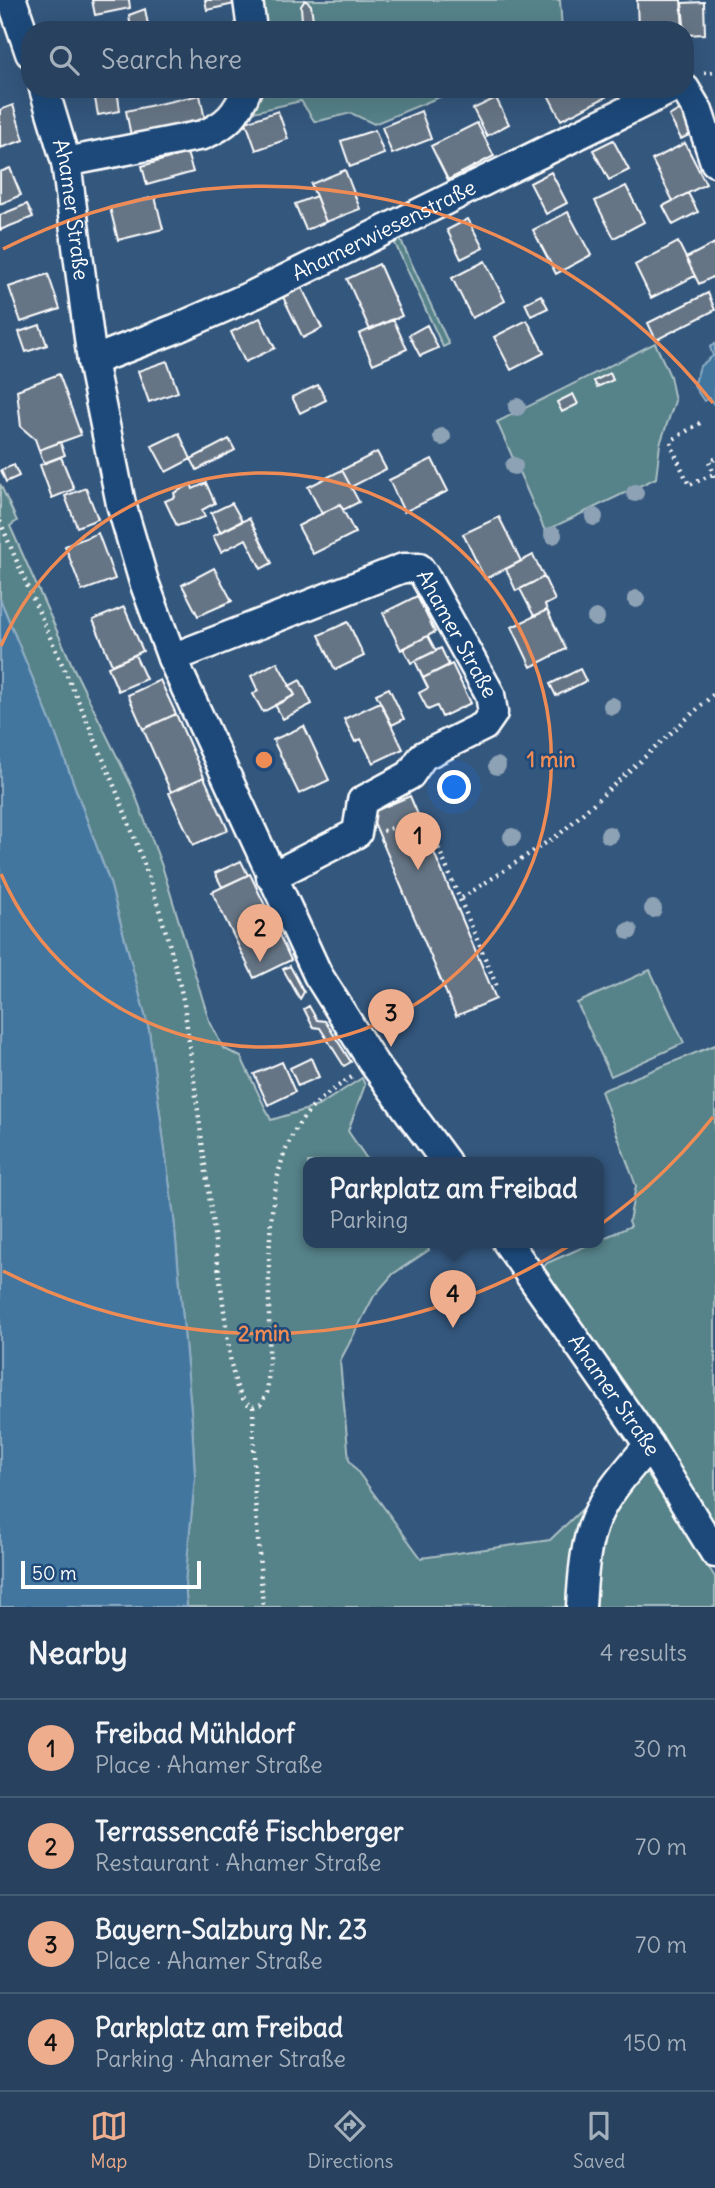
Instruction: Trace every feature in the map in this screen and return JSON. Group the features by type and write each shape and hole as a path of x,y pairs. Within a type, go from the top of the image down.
{"street":[{"path":"12,0 21,27"},
{"path":"248,0 251,21"},
{"path":"694,81 698,111 715,162"},
{"name":"Ahamer Straße","path":"47,98 66,162 92,361 127,530 172,658 318,975 374,1064 442,1157"},
{"path":"66,162 202,135 220,128 235,116 243,98"},
{"name":"Ahamerwiesenstraße","path":"92,361 176,329 255,294 653,98"},
{"name":"Ahamer Straße","path":"172,658 403,568 419,569 490,694 493,712 484,726 423,756 410,775 362,801 358,828"},
{"path":"271,877 350,838 358,828"},
{"name":"Ahamer Straße","path":"512,1248 649,1445 715,1553"},
{"path":"581,1607 587,1537 595,1516 608,1493 649,1445"}],"path":[{"path":"694,81 715,72"},
{"path":"700,423 672,440 671,445 689,485 715,475 709,461 715,459"},
{"path":"0,520 133,828 172,947 184,1003 231,1364 244,1403 253,1406 261,1404 267,1393 272,1228 276,1193 286,1150 297,1128 312,1108 374,1064"},
{"path":"462,898 561,833 715,693"},
{"path":"358,828 378,833 419,818 426,819 462,898 498,989"},
{"path":"253,1406 255,1500 263,1607"}],"green space":[{"path":"261,0 560,0 561,21 260,21"},
{"path":"250,98 437,98 374,124 351,113 315,122 301,101 245,114"},
{"path":"398,234 449,344 443,347 392,237"},
{"path":"655,343 670,376 675,401 660,444 656,478 545,531 497,422"},
{"path":"0,484 17,521 10,526 73,667 133,789 163,869 209,1020 223,1048 241,1057 271,1120 318,1106 362,1078 365,1085 348,1131 366,1157 303,1157 303,1248 429,1250 393,1274 374,1296 340,1361 349,1460 421,1558 550,1540 596,1496 633,1452 715,1577 715,1607 187,1607 185,1583 195,1477 192,1422 174,1218 149,1030 110,883 54,730 0,599"},
{"path":"650,970 684,1043 611,1076 577,1003"},
{"path":"715,1045 715,1537 544,1275 543,1268 547,1263 581,1248 604,1248 604,1238 631,1226 629,1221 636,1186 601,1091"}],"water":[{"path":"715,344 715,406 709,398 704,401 694,386 700,366 713,356 710,347"},
{"path":"0,599 54,730 110,883 149,1030 174,1218 192,1422 195,1477 185,1583 187,1607 0,1607"}],"building":[{"path":"92,0 129,0 130,8 95,15"},
{"path":"205,0 238,0 239,3 207,10"},
{"path":"305,0 311,5 313,20 302,21 301,6"},
{"path":"637,0 681,0 682,21 638,21"},
{"path":"704,2 705,34 694,35 694,21 684,21 682,3"},
{"path":"145,9 147,21 130,21 129,15"},
{"path":"95,98 118,98 120,111 98,115"},
{"path":"186,98 201,98 206,125 132,141 126,111"},
{"path":"496,98 509,124 487,136 473,109"},
{"path":"550,98 604,98 561,120"},
{"path":"13,105 24,140 0,148 0,110"},
{"path":"681,109 693,133 681,139 669,116"},
{"path":"278,111 288,139 256,150 246,122"},
{"path":"421,111 431,139 392,154 382,127"},
{"path":"477,123 494,156 448,180 431,146"},
{"path":"375,130 384,154 350,167 341,141"},
{"path":"613,140 629,170 609,180 593,150"},
{"path":"685,143 706,184 673,201 652,160"},
{"path":"187,153 193,172 147,185 142,166"},
{"path":"10,168 21,195 0,204 0,172"},
{"path":"345,170 360,209 326,222 311,184"},
{"path":"551,172 567,203 546,214 530,183"},
{"path":"626,186 644,222 614,238 595,201"},
{"path":"688,193 698,212 673,225 663,206"},
{"path":"316,196 326,222 306,230 295,204"},
{"path":"155,197 163,229 118,240 110,208"},
{"path":"27,204 33,217 0,230 0,215"},
{"path":"568,212 591,255 556,274 533,230"},
{"path":"468,219 483,248 461,259 447,230"},
{"path":"678,242 695,276 651,298 635,265"},
{"path":"715,243 715,276 699,284 686,258"},
{"path":"485,261 505,301 472,318 452,278"},
{"path":"379,264 402,316 370,330 347,279"},
{"path":"48,274 60,309 21,322 9,287"},
{"path":"301,286 322,328 303,338 282,295"},
{"path":"708,293 715,310 656,340 648,323"},
{"path":"541,295 548,308 531,316 525,303"},
{"path":"260,318 275,348 245,362 231,332"},
{"path":"393,319 407,349 373,364 359,334"},
{"path":"527,320 544,353 511,370 494,337"},
{"path":"40,325 47,345 26,352 19,332"},
{"path":"427,325 438,348 420,356 409,335"},
{"path":"167,361 178,392 149,402 138,371"},
{"path":"610,373 613,380 597,387 594,381"},
{"path":"59,374 81,435 39,450 35,439 21,427 17,390"},
{"path":"318,385 326,400 300,413 292,397"},
{"path":"573,394 578,404 562,412 557,402"},
{"path":"179,433 191,459 166,472 152,446"},
{"path":"229,439 235,450 197,470 191,459"},
{"path":"60,442 65,455 44,463 39,450"},
{"path":"377,452 386,469 351,487 342,470"},
{"path":"61,457 74,489 52,498 40,465"},
{"path":"432,459 448,491 404,512 389,480"},
{"path":"14,465 19,476 6,482 1,470"},
{"path":"342,470 359,502 343,510 340,504 322,514 308,487"},
{"path":"206,483 215,503 202,510 205,517 177,526 165,501 175,497 174,493 191,484 193,489"},
{"path":"86,488 98,519 77,527 65,496"},
{"path":"232,503 242,521 220,532 211,513"},
{"path":"340,504 355,533 313,554 298,526"},
{"path":"499,517 521,561 485,579 463,534"},
{"path":"249,518 272,563 261,569 246,539 221,552 213,536"},
{"path":"98,533 115,579 82,591 65,546"},
{"path":"533,555 544,577 516,591 506,569"},
{"path":"214,568 232,601 198,616 182,585"},
{"path":"544,577 555,600 545,605 547,610 534,616 520,589"},
{"path":"417,596 435,632 401,650 383,613"},
{"path":"124,607 143,651 112,665 93,620"},
{"path":"547,610 566,649 531,667 512,627"},
{"path":"348,622 364,656 335,670 319,635"},
{"path":"428,636 436,651 411,663 403,648"},
{"path":"441,648 449,665 423,678 415,661"},
{"path":"135,655 146,679 118,691 108,667"},
{"path":"277,662 295,695 263,712 253,694 258,691 251,676"},
{"path":"452,664 471,703 442,717 437,706 428,710 419,693 428,688 423,678"},
{"path":"580,669 586,681 556,696 550,684"},
{"path":"160,680 176,714 143,729 128,695"},
{"path":"300,680 312,704 283,719 275,705 295,695 289,686"},
{"path":"389,688 404,719 392,725 376,694"},
{"path":"380,702 403,749 373,763 361,739 355,742 344,719"},
{"path":"176,714 204,777 171,792 143,729"},
{"path":"304,726 329,780 299,794 273,740"},
{"path":"204,777 228,830 193,845 169,793"},
{"path":"410,796 496,999 456,1016 370,813"},
{"path":"241,861 248,875 222,887 215,873"},
{"path":"250,874 291,960 254,978 212,892"},
{"path":"290,966 304,992 300,999 283,969"},
{"path":"309,1006 317,1020 325,1021 351,1062 344,1066 320,1028 313,1027 304,1009"},
{"path":"311,1058 319,1077 298,1086 290,1068"},
{"path":"282,1062 295,1092 268,1105 254,1074"}],"place":[{"name":"Freibad Mühldorf","path":"418,870"},
{"name":"Terrassencafé Fischberger","path":"260,962"},
{"name":"Bayern-Salzburg Nr. 23","path":"391,1047"},
{"name":"Parkplatz am Freibad","path":"453,1328"}]}
